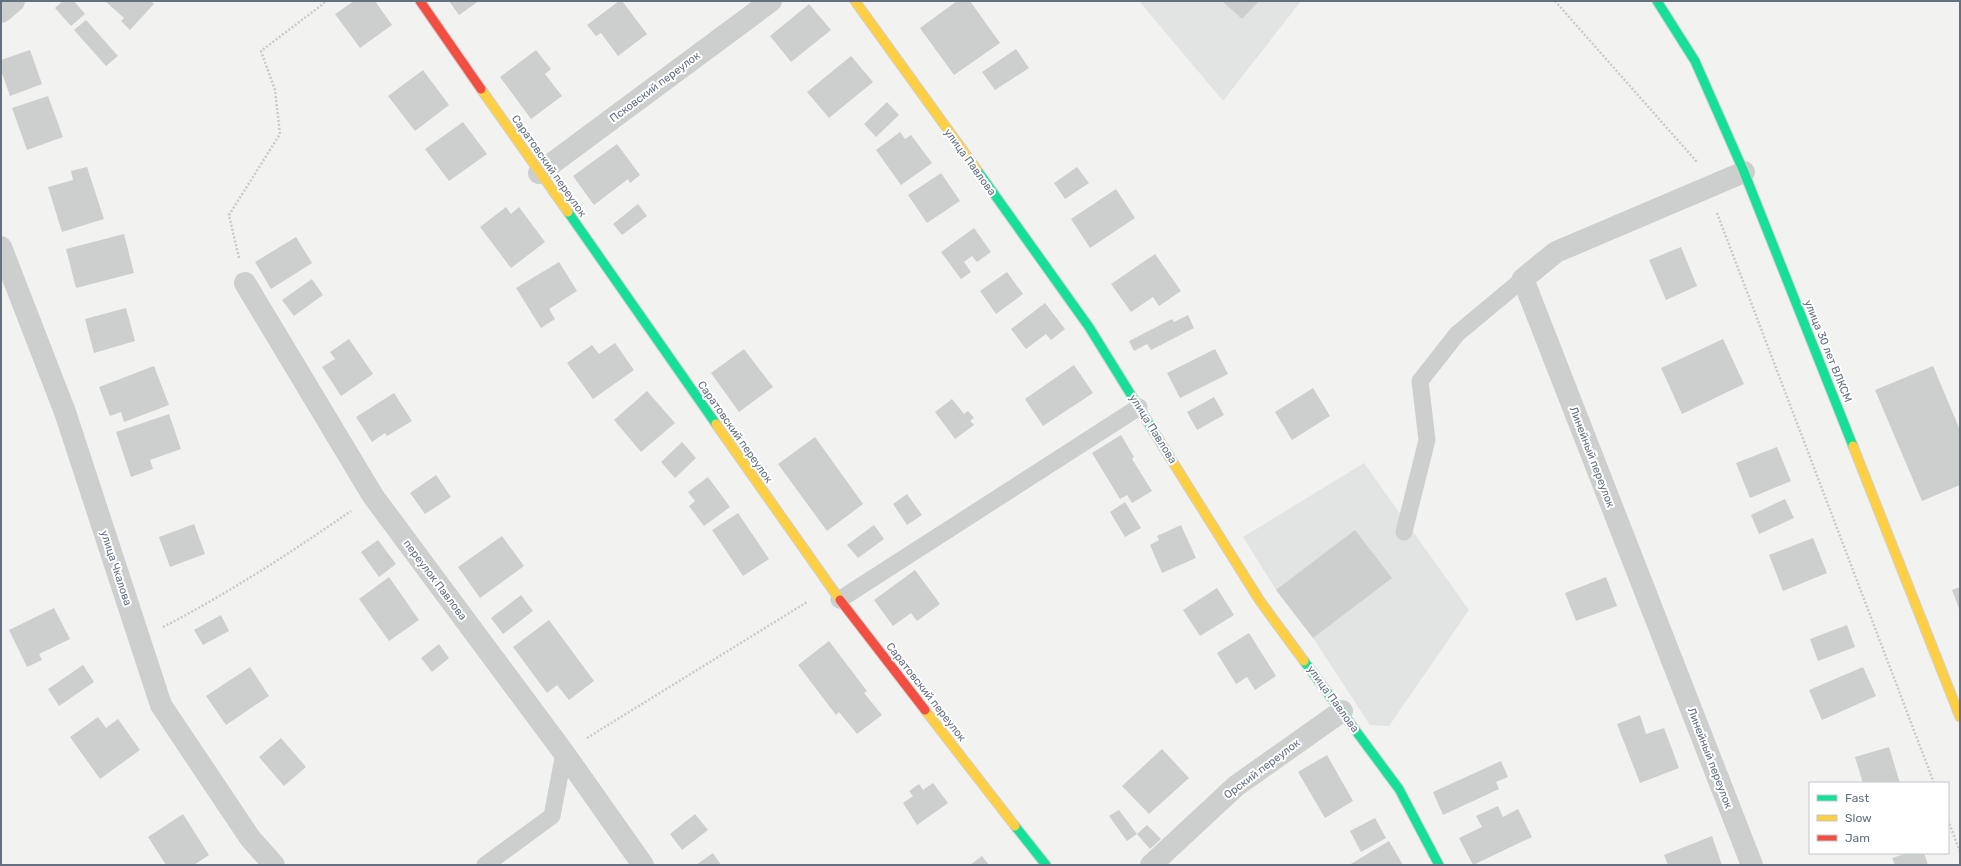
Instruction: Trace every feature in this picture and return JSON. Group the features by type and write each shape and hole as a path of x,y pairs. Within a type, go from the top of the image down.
{"street":[{"path":"1,12 14,1"},
{"name":"Саратовский переулок","path":"420,1 834,594 1046,865"},
{"name":"Псковский переулок","path":"539,173 771,1"},
{"name":"улица Павлова","path":"855,1 1089,327 1260,601 1399,789 1439,865"},
{"name":"улица 30 лет ВЛКСМ","path":"1657,1 1695,61 1744,172 1960,717"},
{"path":"1523,279 1556,252 1744,172"},
{"name":"улица Чкалова","path":"1,247 65,412 161,705 250,838 274,865"},
{"name":"Линейный переулок","path":"1523,279 1752,865"},
{"name":"переулок Павлова","path":"245,283 372,496 564,753 643,865"},
{"name":"Орский переулок","path":"1151,865 1236,786 1342,711"}],"lane":[{"path":"1404,532 1426,440 1420,381 1457,334 1523,279"},
{"path":"834,594 1139,407"},
{"path":"485,865 552,816 564,753"}],"path":[{"path":"245,283 230,215 280,134 275,90 261,51 325,1"},
{"path":"1554,1 1699,165 1934,782"},
{"path":"140,639 207,605 286,556 372,496"},
{"path":"564,753 834,594"},
{"path":"1949,823 1960,852"}],"shaded area":[{"path":"1139,1 1301,1 1223,101"},
{"path":"1364,463 1469,610 1389,726 1370,725 1313,638 1276,590 1243,537"}],"building":[{"path":"63,1 74,1 85,14 71,26 55,8"},
{"path":"105,1 151,1 154,4 130,30 121,21 124,18"},
{"path":"354,1 375,1 392,25 360,48 335,14"},
{"path":"449,1 479,1 459,15"},
{"path":"619,1 622,1 647,34 618,56 601,33 596,36 587,25"},
{"path":"957,1 970,1 1000,43 954,75 920,28"},
{"path":"1222,1 1259,1 1242,19"},
{"path":"809,4 831,30 791,62 770,36"},
{"path":"86,20 118,56 106,66 74,30"},
{"path":"1016,49 1029,68 995,90 982,72"},
{"path":"30,50 42,84 10,96 1,70 1,60"},
{"path":"536,50 551,69 545,74 562,96 531,119 500,77"},
{"path":"851,56 873,82 829,118 807,92"},
{"path":"423,70 449,105 415,131 388,96"},
{"path":"48,96 63,137 27,150 12,108"},
{"path":"887,102 899,115 876,137 864,124"},
{"path":"463,122 487,154 449,181 425,149"},
{"path":"900,132 905,139 911,135 932,163 901,185 876,150"},
{"path":"617,144 640,175 630,183 628,179 594,205 573,176"},
{"path":"87,167 104,219 62,232 48,187 73,180 71,171"},
{"path":"1077,167 1089,183 1065,199 1054,183"},
{"path":"941,173 960,201 927,223 908,195"},
{"path":"1116,189 1135,218 1090,248 1071,219"},
{"path":"638,204 647,216 622,235 613,224"},
{"path":"506,207 511,214 519,207 545,242 511,268 480,227"},
{"path":"974,228 991,252 977,262 972,256 964,262 971,272 961,279 941,252"},
{"path":"124,234 134,273 76,288 66,249"},
{"path":"296,237 312,263 271,289 255,262"},
{"path":"1681,247 1697,286 1666,300 1649,260"},
{"path":"1155,254 1181,291 1159,306 1153,297 1131,312 1111,284"},
{"path":"559,262 577,291 549,309 555,319 541,328 516,288"},
{"path":"1007,272 1023,294 996,314 980,291"},
{"path":"312,279 323,295 294,316 282,300"},
{"path":"1045,303 1065,329 1051,340 1046,334 1026,349 1011,329"},
{"path":"126,308 135,341 94,353 85,319"},
{"path":"1188,315 1194,328 1151,350 1147,344 1134,351 1129,341 1172,319 1174,322"},
{"path":"349,339 373,374 341,396 322,367 335,359 330,352"},
{"path":"1723,339 1744,384 1682,414 1661,368"},
{"path":"615,343 634,370 593,399 567,363 592,345 599,354"},
{"path":"744,349 773,387 739,412 711,373"},
{"path":"1215,349 1228,374 1180,398 1167,373"},
{"path":"1074,365 1093,393 1043,426 1025,399"},
{"path":"154,366 169,405 124,422 121,412 110,416 99,387"},
{"path":"1933,366 1960,430 1960,485 1922,501 1875,390"},
{"path":"1313,388 1330,416 1292,440 1275,412"},
{"path":"647,391 675,423 641,452 614,420"},
{"path":"394,393 412,421 387,436 385,433 372,442 356,417"},
{"path":"1214,397 1224,415 1197,430 1187,412"},
{"path":"952,399 964,414 968,411 974,418 970,421 974,425 955,439 935,412"},
{"path":"169,414 181,449 150,460 153,469 131,477 116,432"},
{"path":"1121,435 1134,457 1132,459 1152,491 1132,503 1127,495 1120,499 1092,453"},
{"path":"815,437 863,504 827,531 778,464"},
{"path":"682,442 696,458 675,478 661,462"},
{"path":"1777,447 1791,481 1750,498 1736,463"},
{"path":"436,475 451,497 425,514 410,493"},
{"path":"708,477 730,507 704,526 689,506 695,501 688,492"},
{"path":"907,494 922,515 907,525 893,504"},
{"path":"1785,499 1794,518 1759,534 1751,515"},
{"path":"1125,502 1141,528 1125,537 1110,512"},
{"path":"738,513 769,559 743,576 712,530"},
{"path":"194,524 205,554 170,567 159,537"},
{"path":"874,525 884,539 858,558 847,545"},
{"path":"1181,525 1196,558 1162,573 1150,545 1159,540 1157,536"},
{"path":"1355,530 1392,578 1313,638 1276,590"},
{"path":"502,536 524,566 480,598 458,567"},
{"path":"1813,538 1827,573 1783,591 1769,555"},
{"path":"378,540 396,564 379,577 361,552"},
{"path":"915,570 940,604 917,621 911,613 893,626 874,600"},
{"path":"389,577 419,620 389,641 359,599"},
{"path":"1606,577 1617,606 1576,621 1565,593"},
{"path":"1960,587 1960,611 1952,590"},
{"path":"1217,588 1234,615 1200,636 1183,610"},
{"path":"521,595 533,611 503,634 491,618"},
{"path":"54,608 70,639 39,654 42,660 27,667 9,630"},
{"path":"221,615 229,631 203,645 194,630"},
{"path":"549,620 594,681 569,700 557,685 547,693 513,647"},
{"path":"1847,625 1855,647 1818,661 1810,639"},
{"path":"1249,633 1276,676 1255,690 1247,677 1236,684 1217,653"},
{"path":"829,641 867,691 864,693 882,715 857,734 839,712 836,715 798,665"},
{"path":"439,644 449,658 432,672 421,658"},
{"path":"83,665 94,682 59,706 48,689"},
{"path":"250,667 269,696 226,725 206,696"},
{"path":"1863,667 1876,696 1822,720 1809,690"},
{"path":"1640,715 1646,734 1664,728 1679,768 1640,783 1617,724"},
{"path":"98,717 106,728 118,719 140,750 100,779 70,737"},
{"path":"281,738 306,767 284,786 259,757"},
{"path":"1889,747 1900,782 1863,782 1855,757"},
{"path":"1162,749 1189,778 1149,814 1122,786"},
{"path":"1327,755 1353,801 1325,818 1298,772"},
{"path":"1501,761 1508,777 1496,782 1499,789 1443,815 1433,792"},
{"path":"933,783 948,803 917,825 903,803 913,796 909,791 919,784 923,790"},
{"path":"1498,806 1503,817 1518,809 1532,837 1473,865 1459,838 1482,827 1476,816"},
{"path":"1119,810 1137,834 1127,841 1109,816"},
{"path":"183,814 209,855 194,865 166,865 148,837"},
{"path":"695,814 708,830 682,850 670,834"},
{"path":"1375,818 1386,838 1361,852 1350,831"},
{"path":"1147,825 1161,839 1150,849 1137,834"},
{"path":"1712,836 1722,865 1668,865 1664,855"},
{"path":"1389,841 1403,865 1349,865"},
{"path":"713,853 721,865 696,865"},
{"path":"1904,854 1924,854 1928,865 1895,865 1892,858"},
{"path":"982,856 989,865 970,865"}],"traffic: fast":[{"path":"1657,1 1695,61 1744,172 1853,446"},
{"path":"977,170 1089,327 1169,456"},
{"path":"568,212 716,424"},
{"path":"1304,661 1399,789 1439,865"},
{"path":"1015,826 1046,865"}],"traffic: slow":[{"path":"855,1 977,170"},
{"path":"481,89 568,212"},
{"path":"716,424 840,600"},
{"path":"1853,446 1960,717"},
{"path":"1169,456 1260,601 1304,661"},
{"path":"925,710 1015,826"}],"traffic: jam":[{"path":"420,1 481,89"},
{"path":"840,600 925,710"}]}
